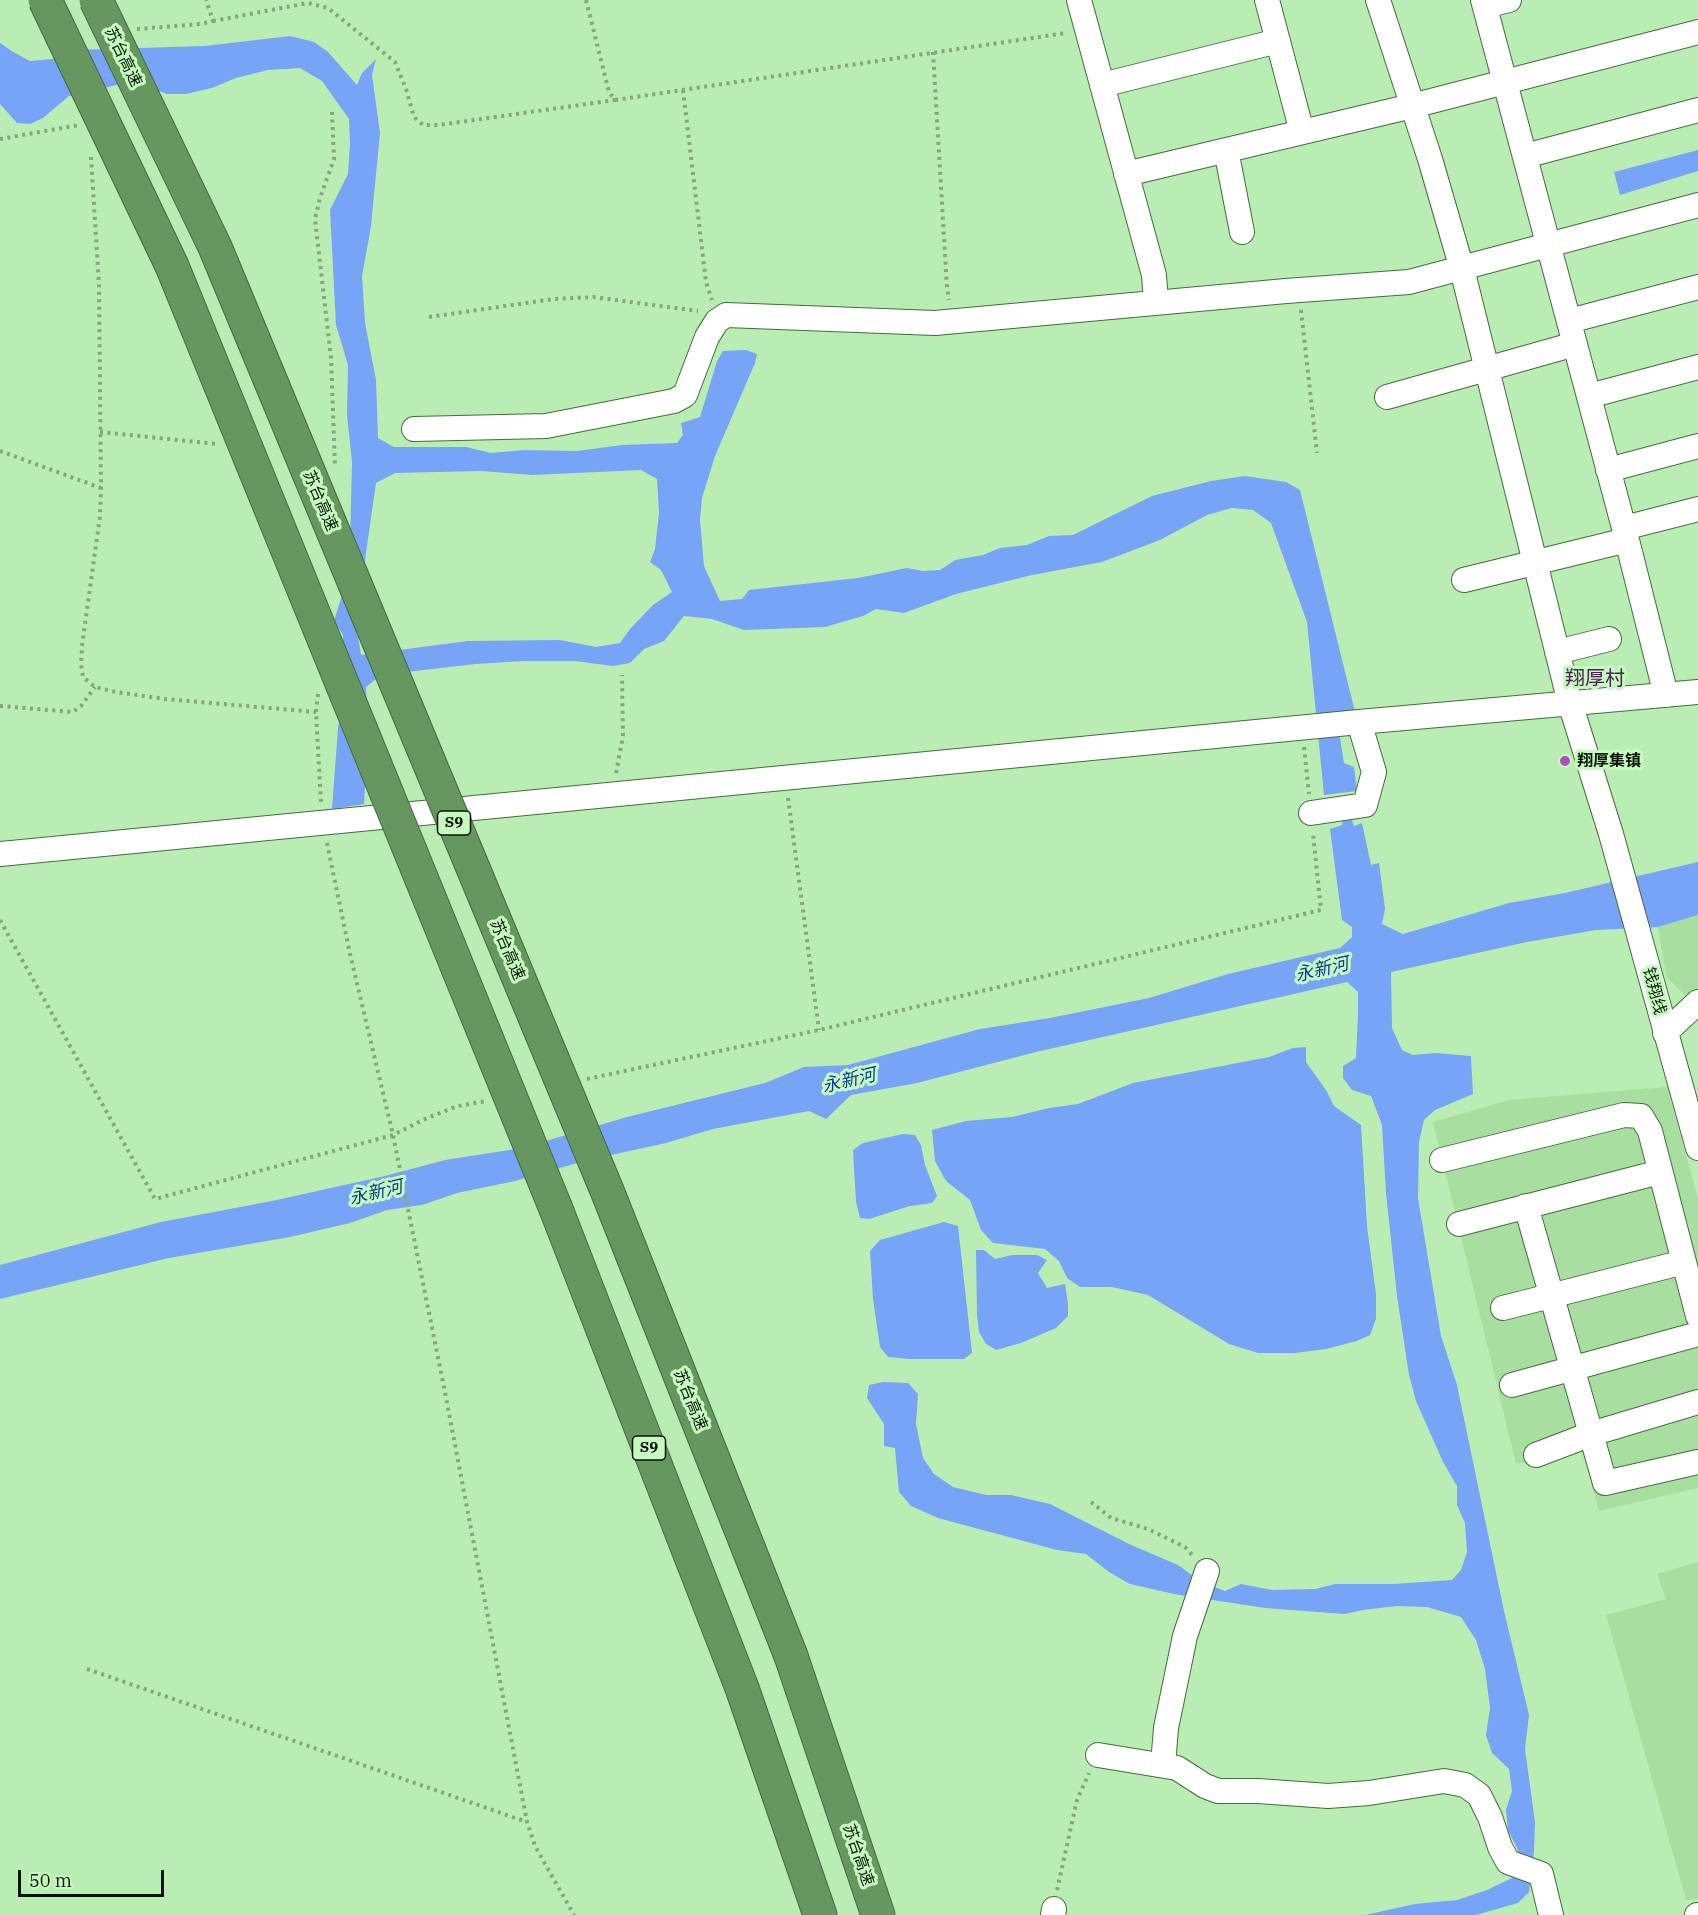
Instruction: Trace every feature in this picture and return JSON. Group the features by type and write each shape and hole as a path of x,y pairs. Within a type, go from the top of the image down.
{"highway":[{"name":"S9","path":"45,0 177,277 556,1209 742,1688 820,1915"},
{"name":"苏台高速","path":"96,0 219,258 608,1192 791,1656 878,1915"}],"street":[{"path":"1079,0 1154,275 1156,303"},
{"path":"1268,0 1302,132"},
{"name":"钱翔线","path":"1378,0 1462,269 1570,703 1611,834 1665,1033 1690,1087 1698,1148"},
{"path":"1509,0 1484,3 1626,534 1666,694"},
{"path":"1126,174 1412,106 1698,32"},
{"path":"1102,84 1278,41"},
{"path":"1525,156 1698,110"},
{"path":"1226,150 1242,232"},
{"path":"414,429 546,426 674,401 685,394 707,337 717,321 726,315 935,323 1409,282 1698,205"},
{"path":"1387,398 1487,369 1572,332 1698,287"},
{"path":"1589,396 1698,367"},
{"path":"1608,470 1698,446"},
{"path":"1464,580 1535,562 1626,534 1698,508"},
{"path":"1557,652 1609,639"},
{"path":"0,854 616,796 1359,722 1698,692"},
{"path":"1319,812 1365,805 1374,772 1359,722"},
{"path":"1665,1033 1698,1002"},
{"path":"1442,1160 1624,1115 1641,1116 1650,1131 1698,1316"},
{"path":"1459,1224 1660,1172"},
{"path":"1526,1206 1605,1484 1698,1462"},
{"path":"1503,1308 1684,1262"},
{"path":"1512,1385 1698,1334"},
{"path":"1536,1455 1591,1434 1698,1402"},
{"path":"1163,1765 1166,1728 1185,1636 1207,1571"},
{"path":"1098,1755 1178,1768 1205,1786 1218,1791 1258,1791 1328,1796 1369,1793 1444,1781 1465,1785 1479,1794 1508,1862 1541,1874 1551,1915"}],"path":[{"path":"206,0 213,21"},
{"path":"586,0 609,92 615,100"},
{"path":"128,30 201,24 308,3 328,8 395,62 414,117 423,125 439,125 1087,29"},
{"path":"933,52 947,288 954,322"},
{"path":"682,90 706,282 712,301 726,315"},
{"path":"0,139 89,123"},
{"path":"90,147 99,285 100,516 90,598 81,646 83,677 95,687 165,699 316,712"},
{"path":"1298,290 1317,453"},
{"path":"429,317 554,299 593,297 726,315"},
{"path":"0,451 100,488"},
{"path":"616,796 616,768 623,736 622,675"},
{"path":"0,706 73,712 81,706 95,687"},
{"path":"586,1079 819,1030 1321,910 1319,812 1307,728"},
{"path":"786,779 819,1030"},
{"path":"323,823 350,954 393,1135 527,1822 535,1846 573,1915"},
{"path":"0,920 155,1199 393,1135 458,1106 493,1099"},
{"path":"1091,1502 1111,1518 1148,1529 1185,1547 1207,1571"},
{"path":"87,1669 527,1822"},
{"path":"1053,1912 1077,1800 1098,1755"}],"shaded area":[{"path":"1698,915 1698,1009 1666,976 1658,927"},
{"path":"1667,1087 1698,1198 1698,1488 1599,1511 1582,1451 1516,1464 1433,1122 1509,1100"},
{"path":"1698,1562 1698,1899 1686,1900 1606,1615 1666,1599 1657,1574"}],"water":[{"path":"290,36 314,42 328,52 357,85 362,73 376,59 372,75 380,133 371,226 362,276 365,323 376,380 378,438 394,447 466,447 491,453 524,450 577,451 622,445 677,443 683,435 681,423 700,417 717,361 723,351 746,350 757,354 715,456 702,498 700,520 704,566 720,601 742,599 749,590 858,578 907,568 923,571 940,570 955,560 983,555 1000,548 1027,545 1049,536 1073,535 1152,496 1211,481 1245,476 1286,482 1300,490 1355,712 1341,713 1340,738 1344,763 1354,767 1357,791 1324,795 1307,622 1271,523 1253,510 1232,508 1207,515 1160,540 1102,562 1032,575 956,594 904,613 876,609 863,616 825,627 744,630 712,619 684,616 664,641 644,649 630,663 613,666 575,661 525,661 475,664 381,675 366,687 368,731 364,804 332,809 338,728 345,690 343,635 334,621 346,582 350,545 352,462 347,415 348,365 336,325 330,210 348,174 349,119 322,81 300,68 268,70 186,94 167,94 144,85 121,84 69,96 43,118 30,124 17,123 0,104 0,43 30,61 52,59 73,50 205,46","holes":["641,470 657,479 659,513 655,549 650,562 661,570 672,592 653,605 620,643 596,647 560,640 468,641 361,655 355,595 365,560 376,483 395,473 481,471 532,475"]},
{"path":"1698,150 1698,171 1620,195 1614,172"},
{"name":"永新河","path":"1343,817 1351,817 1354,826 1362,823 1371,865 1379,863 1385,909 1382,924 1403,934 1509,903 1565,893 1698,862 1698,915 1658,927 1596,930 1527,942 1391,972 1392,1028 1402,1050 1413,1055 1435,1053 1471,1056 1473,1094 1435,1110 1424,1120 1419,1142 1418,1198 1441,1336 1457,1385 1504,1611 1529,1715 1525,1749 1535,1822 1534,1852 1529,1892 1518,1903 1476,1915 1365,1915 1415,1904 1457,1900 1487,1890 1516,1876 1518,1850 1508,1830 1506,1810 1512,1791 1509,1769 1492,1753 1486,1735 1490,1708 1485,1669 1476,1640 1461,1617 1427,1607 1397,1606 1345,1614 1265,1608 1174,1594 1130,1584 1109,1572 1086,1554 1057,1550 938,1518 911,1506 899,1492 895,1448 884,1446 884,1424 867,1398 869,1385 883,1382 908,1383 918,1394 916,1424 923,1458 934,1474 953,1487 986,1495 1011,1495 1050,1504 1129,1544 1178,1565 1201,1582 1225,1591 1241,1584 1272,1590 1315,1589 1335,1584 1393,1584 1452,1580 1461,1570 1467,1552 1465,1523 1457,1505 1457,1486 1443,1462 1416,1401 1409,1375 1397,1296 1386,1193 1382,1125 1371,1096 1352,1090 1343,1078 1343,1066 1356,1058 1358,1014 1358,992 1347,982 1036,1052 917,1083 851,1095 826,1119 809,1111 713,1129 666,1143 584,1161 515,1181 457,1193 422,1205 387,1210 350,1223 290,1237 169,1258 0,1299 0,1265 161,1222 272,1201 445,1160 522,1148 627,1117 765,1083 804,1067 848,1065 980,1029 1050,1018 1149,998 1228,974 1340,948 1352,937 1352,927 1342,920 1330,829 1342,825"},
{"path":"1306,1047 1306,1062 1326,1090 1334,1106 1361,1125 1367,1226 1376,1294 1376,1319 1370,1335 1357,1341 1326,1349 1295,1353 1258,1353 1229,1344 1148,1295 1112,1287 1080,1287 1067,1278 1059,1261 1045,1249 993,1243 981,1230 970,1200 946,1181 935,1161 932,1130 966,1121 1012,1117 1078,1104 1133,1083 1269,1057 1293,1048"},
{"path":"903,1134 915,1135 921,1145 925,1165 937,1196 932,1203 910,1206 869,1219 860,1218 856,1202 853,1150 863,1143"},
{"path":"944,1222 958,1226 972,1353 964,1359 888,1357 880,1347 873,1299 870,1251 880,1240"},
{"path":"976,1250 984,1250 995,1259 1012,1255 1037,1255 1047,1260 1038,1273 1047,1288 1065,1284 1068,1316 1056,1328 1021,1343 996,1350 986,1344 979,1332 977,1315"}],"place":[{"name":"翔厚集镇","path":"1565,761"}],"district":[{"name":"翔厚村","path":"1595,679"}]}
